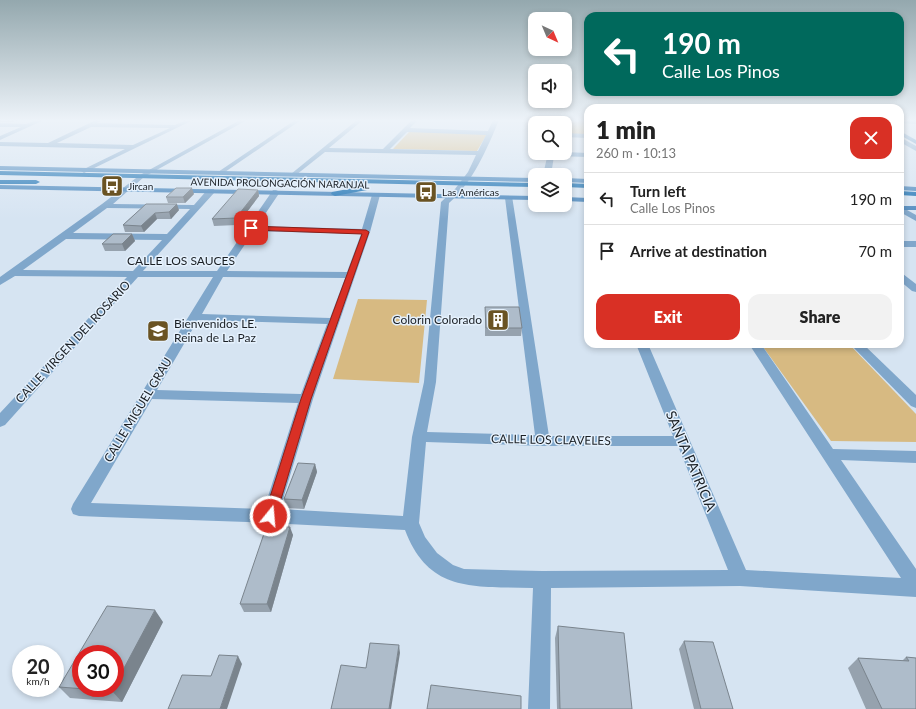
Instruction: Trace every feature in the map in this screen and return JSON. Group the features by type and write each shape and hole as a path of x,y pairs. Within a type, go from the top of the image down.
{"main road":[{"path":"17,173 43,169"},
{"name":"AVENIDA PROLONGACIÓN NARANJAL","path":"0,173 338,180 465,180 528,184"},
{"path":"328,175 338,180"},
{"name":"AVENIDA PROLONGACIÓN NARANJAL","path":"0,182 134,183 528,192"},
{"path":"572,185 584,186"},
{"path":"335,194 364,188"},
{"path":"572,193 584,193"},
{"path":"904,194 916,194"},
{"path":"904,202 916,202"}],"street":[{"path":"84,171 121,153"},
{"path":"0,282 106,206 142,176 183,153"},
{"path":"220,173 249,153"},
{"path":"294,174 320,153"},
{"path":"480,153 458,191 445,202 432,339 430,382 419,437 410,523 418,541 431,559 447,571 464,577 542,580 740,578 916,587"},
{"path":"572,155 584,155"},
{"name":"AVENIDA PROLONGACIÓN NARANJAL","path":"0,168 84,171 294,174 465,180 528,180"},
{"path":"572,180 584,181"},
{"name":"AVENIDA PROLONGACIÓN NARANJAL","path":"0,187 528,198"},
{"name":"CALLE VIRGEN DEL ROSARIO","path":"0,422 211,191"},
{"name":"CALLE MIGUEL GRAU","path":"270,516 145,513 79,509 220,274 276,192"},
{"path":"376,195 366,232 306,399 270,516 410,523"},
{"path":"509,198 543,441"},
{"path":"572,199 584,200"},
{"path":"106,206 197,207"},
{"path":"904,208 916,208"},
{"path":"904,211 916,219"},
{"path":"251,228 366,232"},
{"path":"64,236 169,237"},
{"path":"904,244 916,244"},
{"name":"CALLE LOS SAUCES","path":"13,273 350,275"},
{"path":"904,279 916,289"},
{"path":"194,317 333,321"},
{"name":"SANTA PATRICIA","path":"644,348 740,578"},
{"path":"758,348 916,587"},
{"path":"860,348 916,403"},
{"path":"147,394 306,399"},
{"path":"0,405 15,405"},
{"name":"CALLE LOS CLAVELES","path":"419,437 543,441 682,441"},
{"path":"829,454 916,457"},
{"path":"539,709 542,580"}],"shaded area":[{"path":"358,299 427,300 419,383 333,379"},
{"path":"764,348 853,348 916,414 916,442 831,441"}],"building":[{"path":"176,188 192,188 183,197 166,197"},
{"path":"238,189 258,190 236,218 212,219"},
{"path":"146,204 177,204 169,212 155,213 141,226 123,225"},
{"path":"113,234 132,234 122,244 102,244"},
{"path":"485,307 519,307 522,328 486,328"},
{"path":"298,463 315,464 302,500 284,499"},
{"path":"270,516 284,517 281,527 290,527 267,604 240,604"},
{"path":"107,606 155,610 124,668 124,645 84,645"},
{"path":"558,626 624,633 632,709 560,709"},
{"path":"684,641 713,642 733,709 701,709"},
{"path":"370,643 399,645 389,709 331,709 341,665 366,668"},
{"path":"219,655 238,656 220,709 168,709 182,675 211,676"},
{"path":"906,657 916,658 916,709 882,709 858,658 909,661"},
{"path":"72,665 72,688 64,687 64,679"},
{"path":"431,685 521,696 521,709 427,709"}],"place":[{"name":"Jircan","path":"112,186"},
{"name":"Las Américas","path":"426,192"},
{"name":"Colorin Colorado","path":"498,320"},
{"name":"Bienvenidos LE. Reina de La Paz","path":"158,331"}],"route":[{"path":"251,228 366,232 306,399 270,516"}]}
